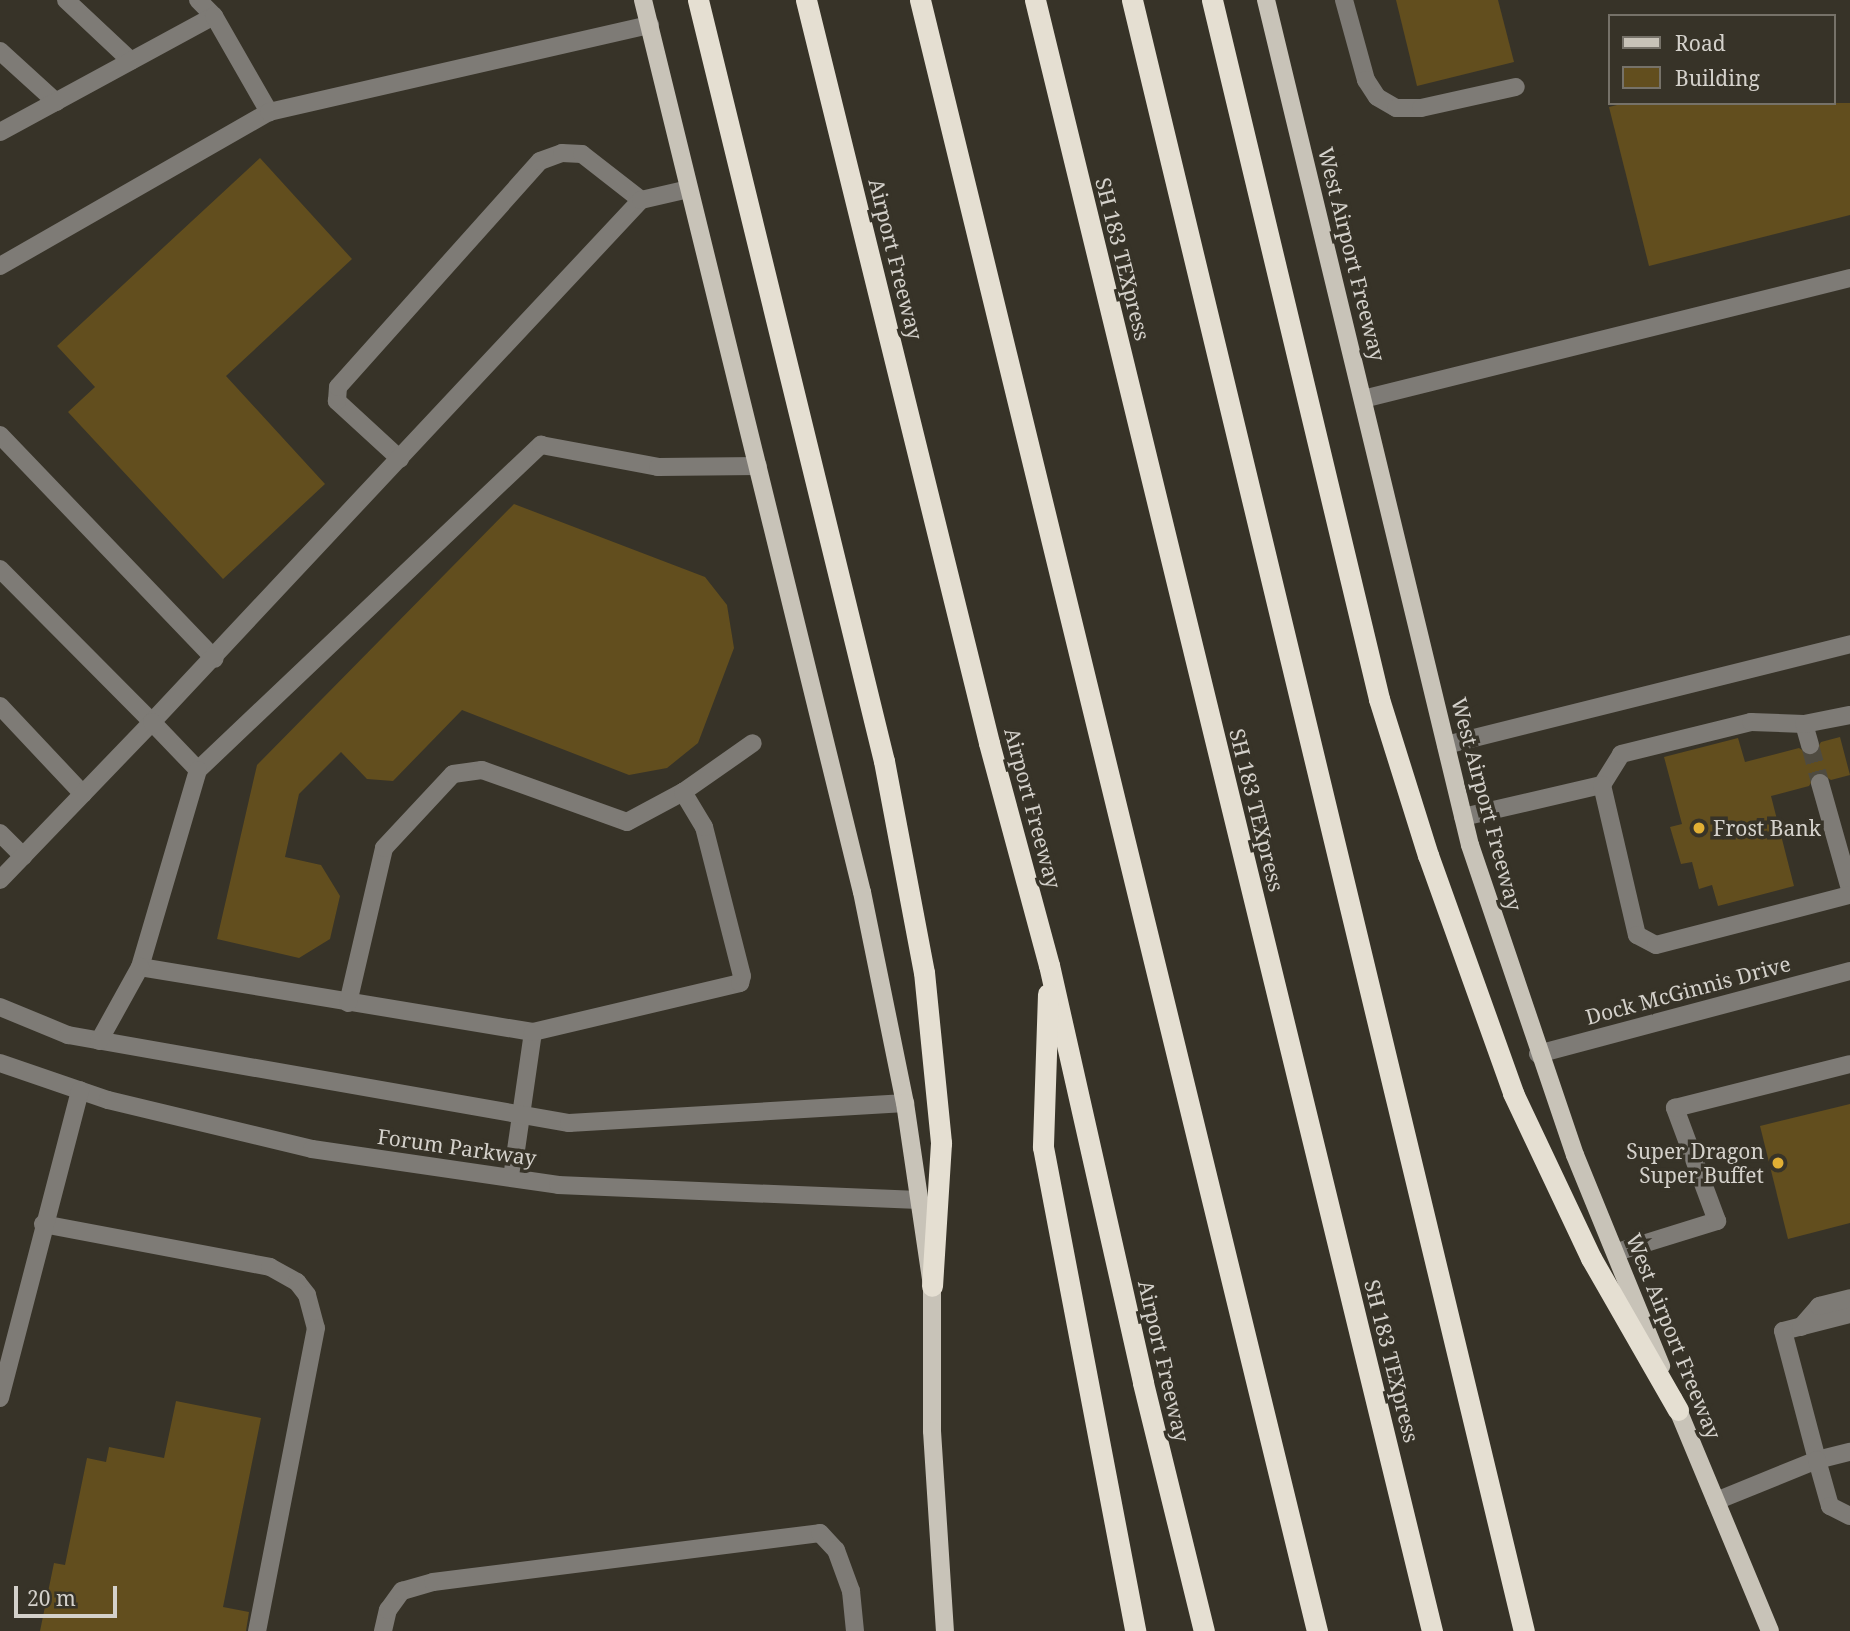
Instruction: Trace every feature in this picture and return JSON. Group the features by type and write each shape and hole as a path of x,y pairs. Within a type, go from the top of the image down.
{"highway":[{"path":"698,0 884,761 924,972 942,1143 932,1286"},
{"name":"Airport Freeway","path":"806,0 989,743 1049,965 1143,1383 1204,1631"},
{"path":"920,0 1317,1631"},
{"name":"SH 183 TEXpress","path":"1035,0 1432,1631"},
{"path":"1132,0 1524,1631"},
{"path":"1212,0 1379,699 1428,855 1513,1093 1591,1258 1678,1410"},
{"path":"1049,965 1043,1147 1135,1631"}],"main road":[{"path":"643,0 862,892 905,1103 932,1286 932,1431 946,1631"},
{"name":"West Airport Freeway","path":"1266,0 1463,817 1538,1054 1678,1410 1770,1631"}],"street":[{"path":"65,0 131,61"},
{"path":"198,0 214,16 269,112"},
{"path":"1345,0 1366,80 1377,97 1396,108 1421,108 1516,87"},
{"path":"0,132 214,16"},
{"path":"0,266 269,112 649,24"},
{"path":"0,51 56,102"},
{"path":"400,459 337,401 338,387 540,161 562,153 582,154 641,201"},
{"path":"0,880 215,659 641,201 689,189"},
{"path":"1363,399 1850,278"},
{"path":"0,435 215,659"},
{"path":"99,1041 140,967 198,770 541,445 658,467 758,466"},
{"path":"0,569 198,770"},
{"path":"1446,745 1850,644"},
{"path":"0,706 83,794"},
{"path":"1850,715 1804,724 1751,722 1621,754 1602,785 1637,935 1656,945 1850,895"},
{"path":"1804,724 1810,745"},
{"path":"348,1003 384,848 453,774 482,769 616,821 636,820 683,792 753,743"},
{"path":"1820,783 1850,889"},
{"path":"1463,817 1602,785"},
{"path":"140,967 533,1032 740,984 742,976 704,827 683,792"},
{"path":"0,833 23,856"},
{"name":"Dock McGinnis Drive","path":"1538,1054 1850,971"},
{"name":"Forum Parkway","path":"0,1007 68,1035 522,1117 569,1123 905,1103"},
{"path":"512,1177 533,1032"},
{"name":"Forum Parkway","path":"0,1063 80,1090 312,1149 558,1185 919,1200"},
{"path":"1617,1252 1717,1220 1675,1108 1850,1064"},
{"path":"0,1398 43,1224 80,1090"},
{"path":"43,1224 270,1267 297,1282 307,1295 317,1328 257,1631"},
{"path":"1801,1327 1819,1307 1850,1298"},
{"path":"1850,1314 1783,1331 1830,1506 1850,1516"},
{"path":"1716,1500 1817,1460 1850,1452"},
{"path":"383,1631 388,1610 402,1591 433,1582 820,1533 836,1550 851,1591 855,1631"}],"building":[{"path":"1396,0 1498,0 1514,62 1417,86"},
{"path":"1850,103 1850,215 1649,266 1609,107"},
{"path":"260,158 352,259 226,376 325,484 223,579 68,412 95,387 57,346"},
{"path":"514,504 705,577 727,605 734,648 698,743 667,768 629,775 462,710 393,781 367,779 341,752 299,794 285,857 321,865 340,896 330,939 299,958 217,939 257,765"},
{"path":"1840,737 1850,775 1831,780 1818,772 1809,786 1771,796 1794,886 1718,906 1712,885 1699,889 1692,862 1681,864 1670,827 1682,824 1664,757 1738,738 1745,762 1799,748 1812,756 1821,742"},
{"path":"1850,1104 1850,1223 1788,1239 1760,1126"},
{"path":"176,1401 261,1418 223,1607 249,1612 246,1631 40,1631 54,1563 65,1565 87,1458 106,1462 109,1447 164,1458"}],"tunnel":[{"path":"1810,745 1820,783"}],"place":[{"name":"Frost Bank","path":"1699,828"},
{"name":"Super Dragon Super Buffet","path":"1778,1163"}]}
